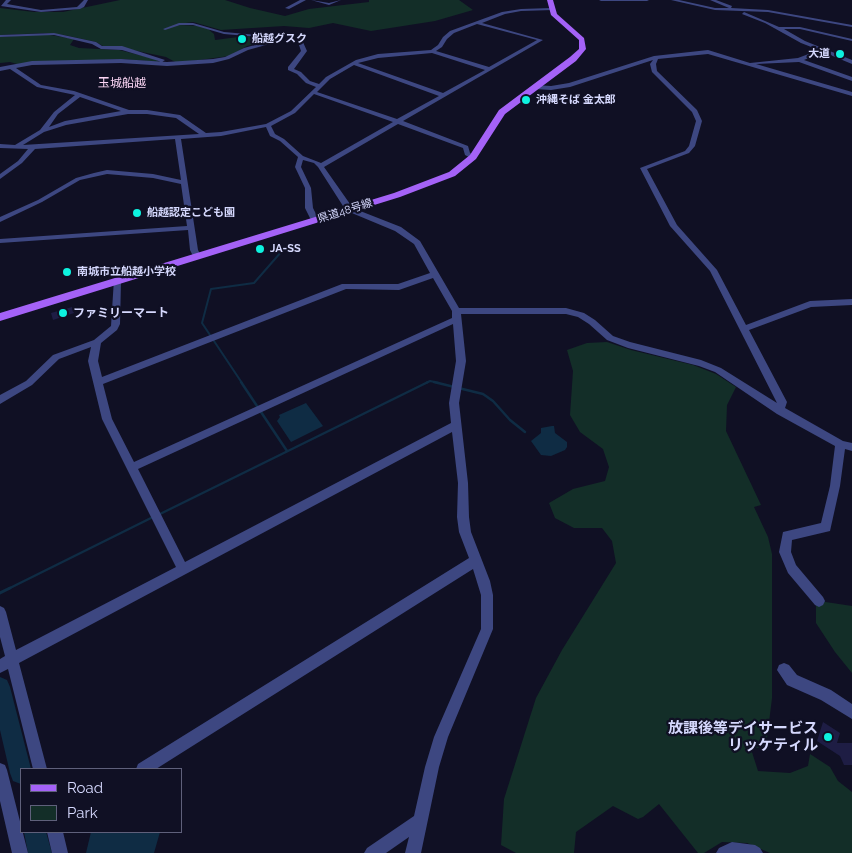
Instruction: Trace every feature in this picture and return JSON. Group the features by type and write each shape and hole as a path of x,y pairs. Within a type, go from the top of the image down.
{"main road":[{"name":"県道48号線","path":"0,317 316,220 348,206 439,180 463,166 473,157 502,112 577,56 584,45 579,35 556,17 550,4"}],"street":[{"path":"9,0 3,6 50,10 78,8 86,0"},
{"path":"286,0 302,1"},
{"path":"314,0 329,4 339,0"},
{"path":"600,0 647,0"},
{"path":"673,0 709,8 768,11 852,27"},
{"path":"712,0 767,22 825,51 852,62"},
{"path":"725,5 729,0"},
{"path":"287,8 302,1"},
{"path":"48,3 50,10"},
{"path":"432,51 440,46 452,32 510,11 550,4"},
{"path":"320,166 541,40 478,22"},
{"path":"164,29 179,24 193,24 209,27 220,32 273,37 289,36 303,40 304,51 291,67 291,70 299,73 308,82 319,86"},
{"path":"837,42 852,27"},
{"path":"777,28 800,28 852,40"},
{"path":"0,36 54,34 94,43 101,47 122,48 160,59 167,64"},
{"path":"0,69 32,63 121,60 167,64 227,58 246,49 271,42 273,37"},
{"path":"741,63 799,60 832,47"},
{"path":"0,146 33,148 243,131 268,125 293,112 319,86 353,63 378,56 432,51 489,68"},
{"path":"535,87 551,88 570,85 654,58 708,52 852,94"},
{"path":"654,58 656,60 653,64 654,71 695,111 699,121 692,146 687,152 644,168 674,226 713,270 742,329 782,402 780,411"},
{"path":"799,60 852,79"},
{"path":"353,63 442,95"},
{"path":"12,68 39,86 79,95 128,112"},
{"path":"313,92 466,147 468,154 473,157"},
{"path":"42,130 56,113 79,95"},
{"path":"16,147 42,130 65,123 128,112 178,116 205,135"},
{"path":"268,125 272,135 282,140 301,157 316,162 320,166 348,206 410,236 425,255 457,315 461,361 454,403 465,532 484,581 487,596 487,629 441,737 418,822 413,853"},
{"path":"178,136 190,228 197,256"},
{"path":"0,177 20,162 33,148"},
{"path":"301,157 298,167 308,188 309,208 316,220"},
{"path":"0,220 40,201 78,179 107,172 153,176 184,183"},
{"path":"0,241 190,228"},
{"path":"99,382 330,290 345,286 399,288 436,274"},
{"path":"0,400 28,383 56,357 97,342 109,333 116,324 118,281"},
{"path":"742,329 810,304 852,302"},
{"path":"132,467 457,315 566,311 581,315 610,338 628,345 701,363 718,370 780,411 846,445 826,527 783,534 785,552 792,569 819,601"},
{"path":"97,342 93,361 107,419 183,570"},
{"path":"0,666 455,426"},
{"path":"145,768 475,561"},
{"path":"0,612 40,768"},
{"path":"784,670 792,680 826,695 852,712"},
{"path":"0,770 20,853"},
{"path":"372,853 418,822"},
{"path":"55,833 60,853"},
{"path":"724,853 732,850 755,853"}],"green space":[{"path":"120,0 225,0 285,16 309,9 369,2 369,0 459,0 473,10 435,21 371,31 333,23 309,28 284,26 221,30 193,22 179,24 164,29 180,25 198,26 208,29 214,34 215,40 246,36 270,40 247,46 229,56 177,63 166,57 103,46 96,42 64,35 46,33 0,35 0,8 34,12 63,12"},
{"path":"44,34 74,39 70,45 79,48 119,50 160,62 123,59 17,64 10,62 0,63 0,37"},
{"path":"607,342 631,350 693,365 716,374 736,387 727,405 726,431 761,505 754,507 768,537 772,554 772,698 767,738 763,747 751,749 758,771 790,773 808,766 810,754 830,767 838,781 852,792 852,853 770,853 747,843 722,842 704,853 698,853 659,804 638,819 613,806 576,832 574,853 516,853 501,845 504,799 536,698 562,650 616,563 612,541 602,528 574,528 555,518 549,503 573,489 605,481 609,467 603,449 580,432 570,415 573,371 567,350 587,343"},
{"path":"819,601 852,606 852,673 835,652 816,623 816,603"}],"water":[{"path":"306,403 323,426 291,442 277,421 280,417 279,415"},
{"path":"554,426 555,433 567,442 567,447 565,450 551,456 541,455 531,441 541,433 541,428"},
{"path":"91,833 160,833 154,853 86,853"}],"building":[{"name":"ファミリーマート","path":"72,307 74,313 53,320 51,313"},
{"path":"823,722 840,733 837,743 852,743 852,765 844,765 840,756 817,741"}],"waterway":[{"path":"242,383 202,323 211,289 254,283 282,251 301,245"},
{"path":"241,382 287,451"},
{"path":"158,515 428,382"},
{"path":"428,382 439,383"},
{"path":"434,382 483,394 493,401 510,420 525,432"},
{"path":"8,589 153,517"},
{"path":"0,593 8,589"},
{"path":"0,687 20,769"},
{"path":"35,833 40,853"}],"place":[{"name":"船越グスク","path":"242,39"},
{"name":"大道","path":"840,54"},
{"name":"沖縄そば 金太郎","path":"526,100"},
{"name":"船越認定こども園","path":"137,213"},
{"name":"JA-SS","path":"260,249"},
{"name":"南城市立船越小学校","path":"67,272"},
{"name":"ファミリーマート","path":"63,313"},
{"name":"放課後等デイサービス リッケティル","path":"828,737"}],"district":[{"name":"玉城船越","path":"122,83"}]}
